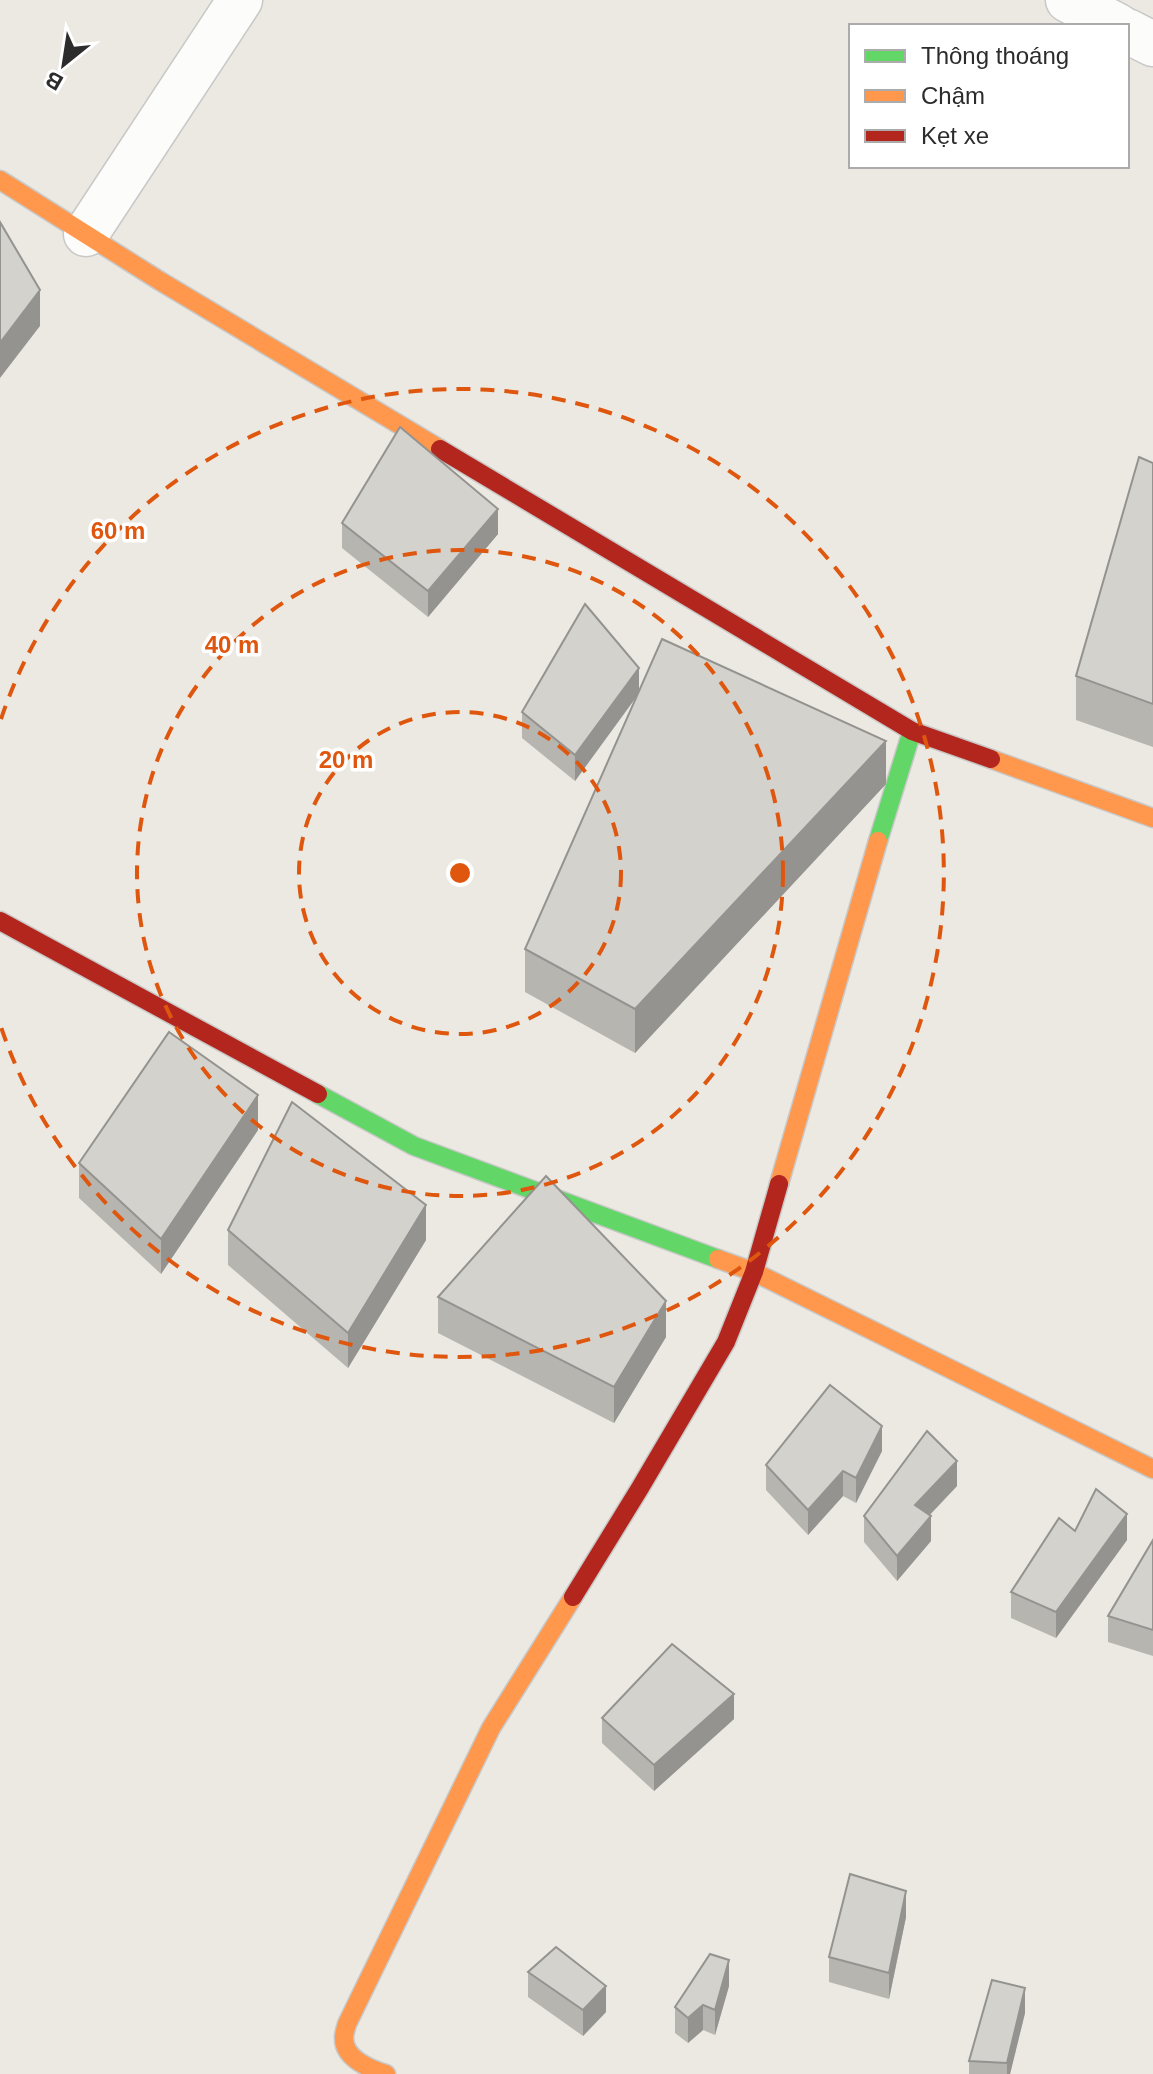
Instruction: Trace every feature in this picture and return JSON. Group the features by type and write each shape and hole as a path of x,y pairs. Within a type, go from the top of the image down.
{"street":[{"path":"86,234 240,0"},
{"path":"1068,0 1114,24"},
{"path":"1129,32 1153,44"},
{"path":"0,180 160,281 912,731 1153,818"},
{"path":"386,2074 372,2070 351,2053 344,2037 347,2024 491,1728 640,1488 726,1342 754,1272 912,731"},
{"path":"0,921 414,1146 754,1272 1153,1469"}],"building":[{"path":"0,222 40,290 0,343"},
{"path":"400,427 498,509 428,591 342,523"},
{"path":"1139,457 1153,463 1153,704 1076,676"},
{"path":"585,604 639,668 575,755 522,712"},
{"path":"662,639 886,741 635,1009 525,949"},
{"path":"169,1032 258,1095 161,1239 79,1163"},
{"path":"292,1102 426,1205 348,1333 228,1230"},
{"path":"546,1176 666,1301 614,1387 438,1297"},
{"path":"830,1385 882,1426 856,1478 843,1471 808,1510 766,1465"},
{"path":"927,1431 957,1461 915,1505 931,1516 897,1556 864,1516"},
{"path":"1096,1489 1127,1514 1056,1612 1011,1592 1059,1518 1075,1531"},
{"path":"1153,1540 1153,1630 1108,1616"},
{"path":"672,1644 734,1694 654,1765 602,1718"},
{"path":"850,1874 906,1891 889,1973 829,1957"},
{"path":"556,1947 606,1986 583,2010 528,1972"},
{"path":"710,1954 729,1960 715,2010 703,2005 688,2018 675,2007"},
{"path":"992,1980 1025,1988 1007,2063 969,2061"}],"traffic: fast":[{"path":"878,841 912,731"},
{"path":"318,1094 414,1146 718,1259"}],"traffic: slow":[{"path":"0,180 160,281 440,449"},
{"path":"991,759 1153,818"},
{"path":"779,1184 878,841"},
{"path":"718,1259 754,1272 1153,1469"},
{"path":"386,2074 365,2066 348,2051 344,2037 347,2024 491,1728 573,1597"}],"traffic: jam":[{"path":"440,449 912,731 991,759"},
{"path":"0,921 318,1094"},
{"path":"573,1597 726,1342 754,1272 779,1184"}]}
